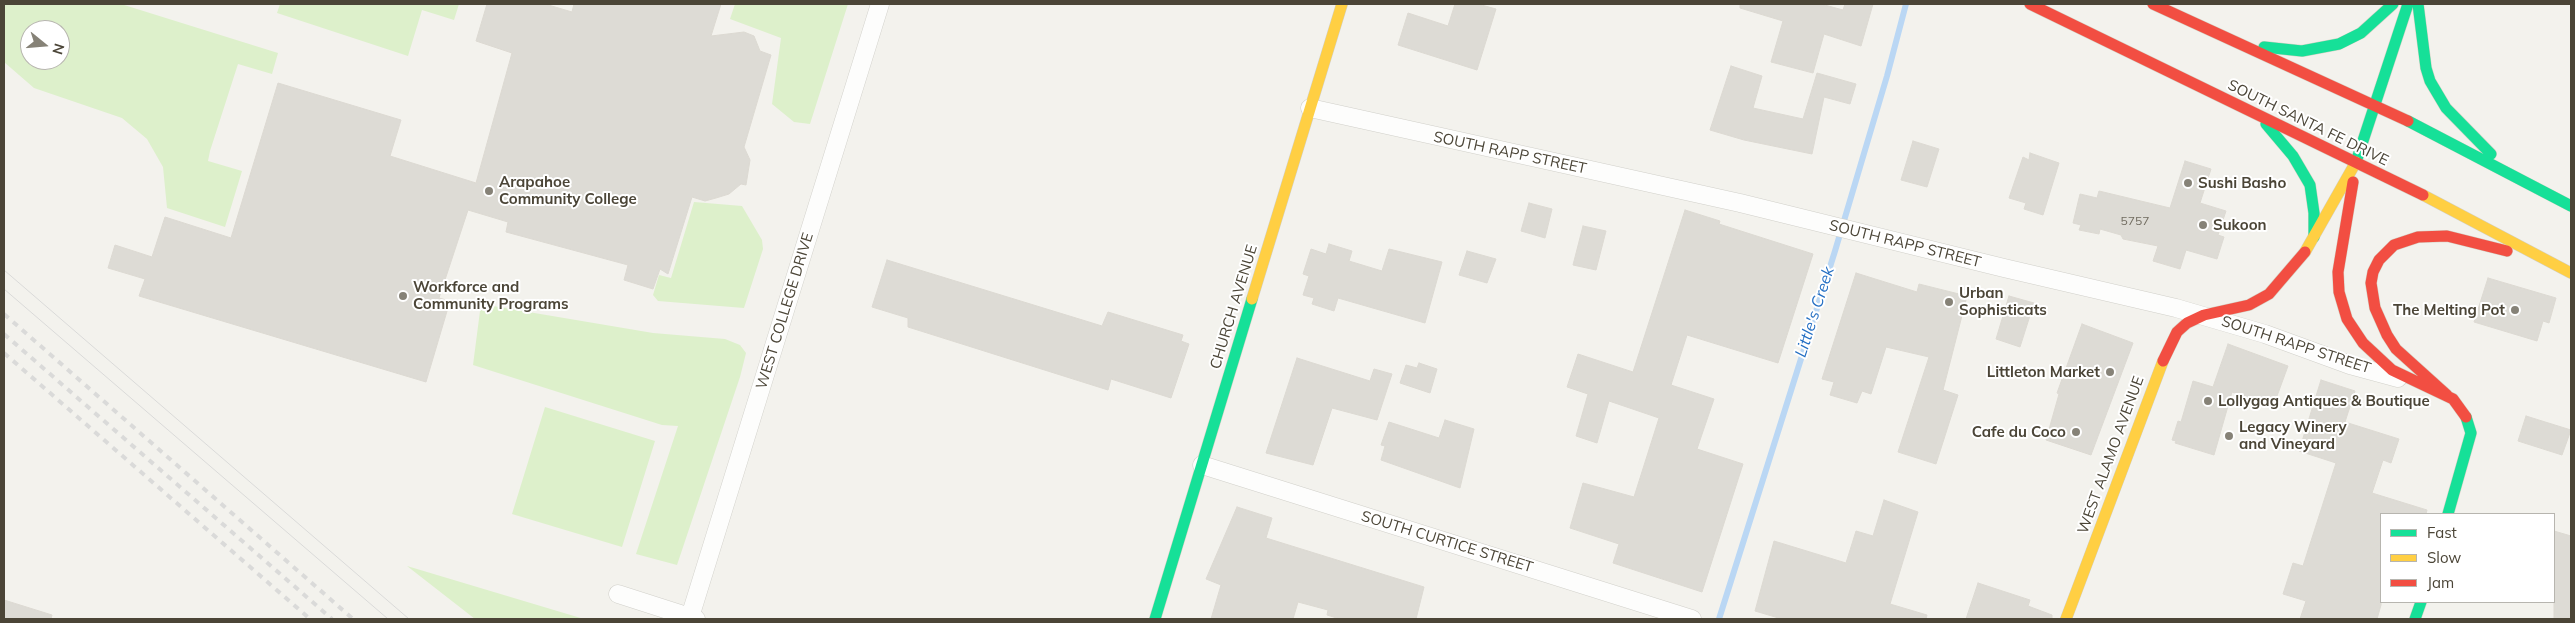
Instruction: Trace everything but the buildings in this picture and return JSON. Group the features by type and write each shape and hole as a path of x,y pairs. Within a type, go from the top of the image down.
{"main road":[{"name":"CHURCH AVENUE","path":"1155,619 1342,4"},
{"name":"SOUTH SANTA FE DRIVE","path":"2030,4 2356,162 2510,239 2569,272"},
{"path":"2153,4 2376,106 2512,174 2571,206"},
{"path":"2240,43 2280,50 2322,49 2340,44 2361,33 2393,4"},
{"path":"2408,4 2356,162 2339,260 2341,300 2347,319 2363,343 2379,360 2410,381"},
{"path":"2418,4 2426,68 2438,94 2457,120 2512,174"},
{"path":"2260,117 2293,156 2310,185 2314,213 2314,237"},
{"name":"WEST ALAMO AVENUE","path":"2066,619 2169,345 2184,326 2204,315 2249,305 2269,294 2302,258 2356,162"},
{"path":"2447,395 2396,349 2380,322 2375,308 2371,283 2373,272 2388,250 2407,240 2447,236 2498,248 2569,272"},
{"name":"SOUTH RAPP STREET","path":"2410,381 2447,395 2464,412 2471,433 2448,513"},
{"path":"2415,619 2420,603"}],"street":[{"name":"WEST COLLEGE DRIVE","path":"693,618 880,4"},
{"name":"SOUTH RAPP STREET","path":"1310,108 1740,203 1820,224 2204,315 2265,334 2350,365 2410,381"},
{"name":"SOUTH CURTICE STREET","path":"1202,465 1692,619"},
{"path":"618,594 693,618"}],"green space":[{"path":"6,4 121,4 278,53 272,74 238,64 210,151 208,161 242,171 225,227 167,208 163,167 147,139 122,118 34,88 4,62 4,6"},
{"path":"280,4 459,4 454,20 422,10 408,56 277,13"},
{"path":"735,4 848,4 810,124 794,122 772,104 781,38 730,19"},
{"path":"694,202 742,206 762,240 763,249 744,308 658,301 653,295 659,275 671,278"},
{"path":"487,305 653,333 725,339 740,345 746,353 740,377 677,565 636,554 678,426 662,425 473,365 480,311"},
{"path":"545,407 655,441 622,547 512,514"},
{"path":"407,566 584,619 475,619"}],"waterway":[{"name":"Little's Creek","path":"1719,619 1835,251 1887,76 1906,4"}],"tram line":[{"path":"4,270 409,619"},
{"path":"4,289 388,619"}],"railway":[{"path":"4,314 353,619"},
{"path":"4,334 332,619"},
{"path":"4,353 310,619"}],"traffic: fast":[{"path":"2264,47 2302,51 2339,44 2361,33 2393,4"},
{"path":"2356,162 2408,4"},
{"path":"2418,4 2426,68 2430,81 2446,108 2491,154"},
{"path":"2408,121 2571,206"},
{"path":"2266,124 2293,156 2310,185 2314,213 2314,237"},
{"path":"1155,619 1252,299"},
{"path":"2448,513 2471,433 2466,417"},
{"path":"2415,619 2421,603"}],"traffic: slow":[{"path":"1252,299 1342,4"},
{"path":"2305,252 2356,162"},
{"path":"2423,195 2571,273"},
{"path":"2066,619 2163,361"}],"traffic: jam":[{"path":"2030,4 2423,195"},
{"path":"2153,4 2408,121"},
{"path":"2353,182 2338,272 2339,292 2347,319 2363,343 2392,370 2453,399 2466,417"},
{"path":"2447,395 2396,349 2387,335 2375,308 2371,283 2373,272 2379,260 2394,245 2418,237 2447,236 2507,251"},
{"path":"2163,361 2177,332 2187,323 2204,315 2249,305 2269,294 2305,252"}],"place":[{"name":"Sushi Basho","path":"2188,183"},
{"name":"Arapahoe Community College","path":"489,191"},
{"name":"Sukoon","path":"2203,225"},
{"name":"Workforce and Community Programs","path":"403,296"},
{"name":"Urban Sophisticats","path":"1949,302"},
{"name":"The Melting Pot","path":"2515,310"},
{"name":"Littleton Market","path":"2110,372"},
{"name":"Lollygag Antiques & Boutique","path":"2208,401"},
{"name":"Cafe du Coco","path":"2076,432"},
{"name":"Legacy Winery and Vineyard","path":"2229,436"}]}
